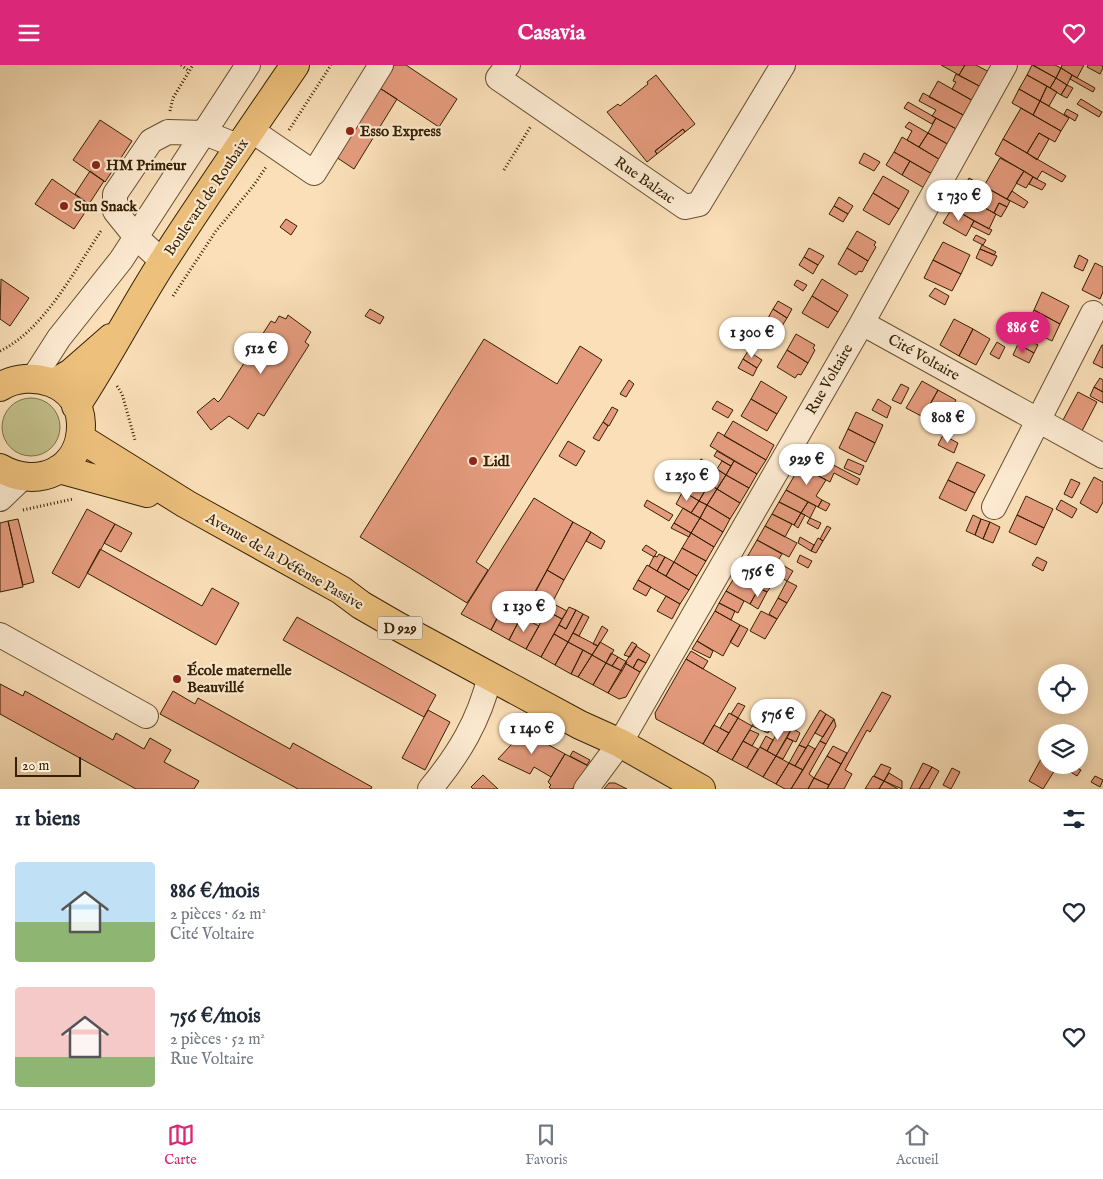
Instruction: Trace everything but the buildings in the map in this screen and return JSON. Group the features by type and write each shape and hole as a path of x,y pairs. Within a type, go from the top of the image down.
{"main road":[{"name":"Boulevard de Roubaix","path":"59,469 76,450 79,422 100,370 120,331 163,262 295,65"},
{"name":"Boulevard de Roubaix","path":"0,387 22,378 44,380 71,373 120,331"},
{"name":"Avenue de la Défense Passive","path":"44,380 67,393 79,422 186,504 341,590 399,627 580,725 620,743 701,789"},
{"name":"Avenue de la Défense Passive","path":"59,469 186,504"},
{"path":"8,474 37,479 59,469"}],"street":[{"path":"44,380 46,357 97,292 136,237 248,65"},
{"path":"163,262 136,237 115,211 115,194 151,141 168,132 205,133 245,139 278,148 314,173 381,65"},
{"name":"Rue Balzac","path":"508,65 498,78 685,207 699,204 783,65"},
{"name":"Rue Voltaire","path":"586,789 620,743 862,323 1005,65"},
{"path":"994,507 1093,313"},
{"name":"Cité Voltaire","path":"862,323 1103,456"},
{"path":"8,474 10,505"},
{"path":"0,635 146,716"},
{"path":"430,789 456,757 484,704 490,676"}],"path":[{"path":"181,65 189,71"},
{"path":"168,132 168,121 173,97 194,65"},
{"path":"168,305 216,231 254,185 330,65"},
{"path":"504,170 541,107"},
{"path":"0,351 11,346 38,322"},
{"path":"115,382 122,394 135,440"},
{"path":"10,505 78,498"}],"shaded area":[{"path":"25,398 37,398 52,406 60,421 60,433 52,448 37,456 25,456 10,448 2,433 2,421 10,406"}],"place":[{"name":"Esso Express","path":"350,131"},
{"name":"HM Primeur","path":"96,165"},
{"name":"Sun Snack","path":"64,206"},
{"name":"Lidl","path":"473,461"},
{"name":"École maternelle Beauvillé","path":"177,679"}]}
